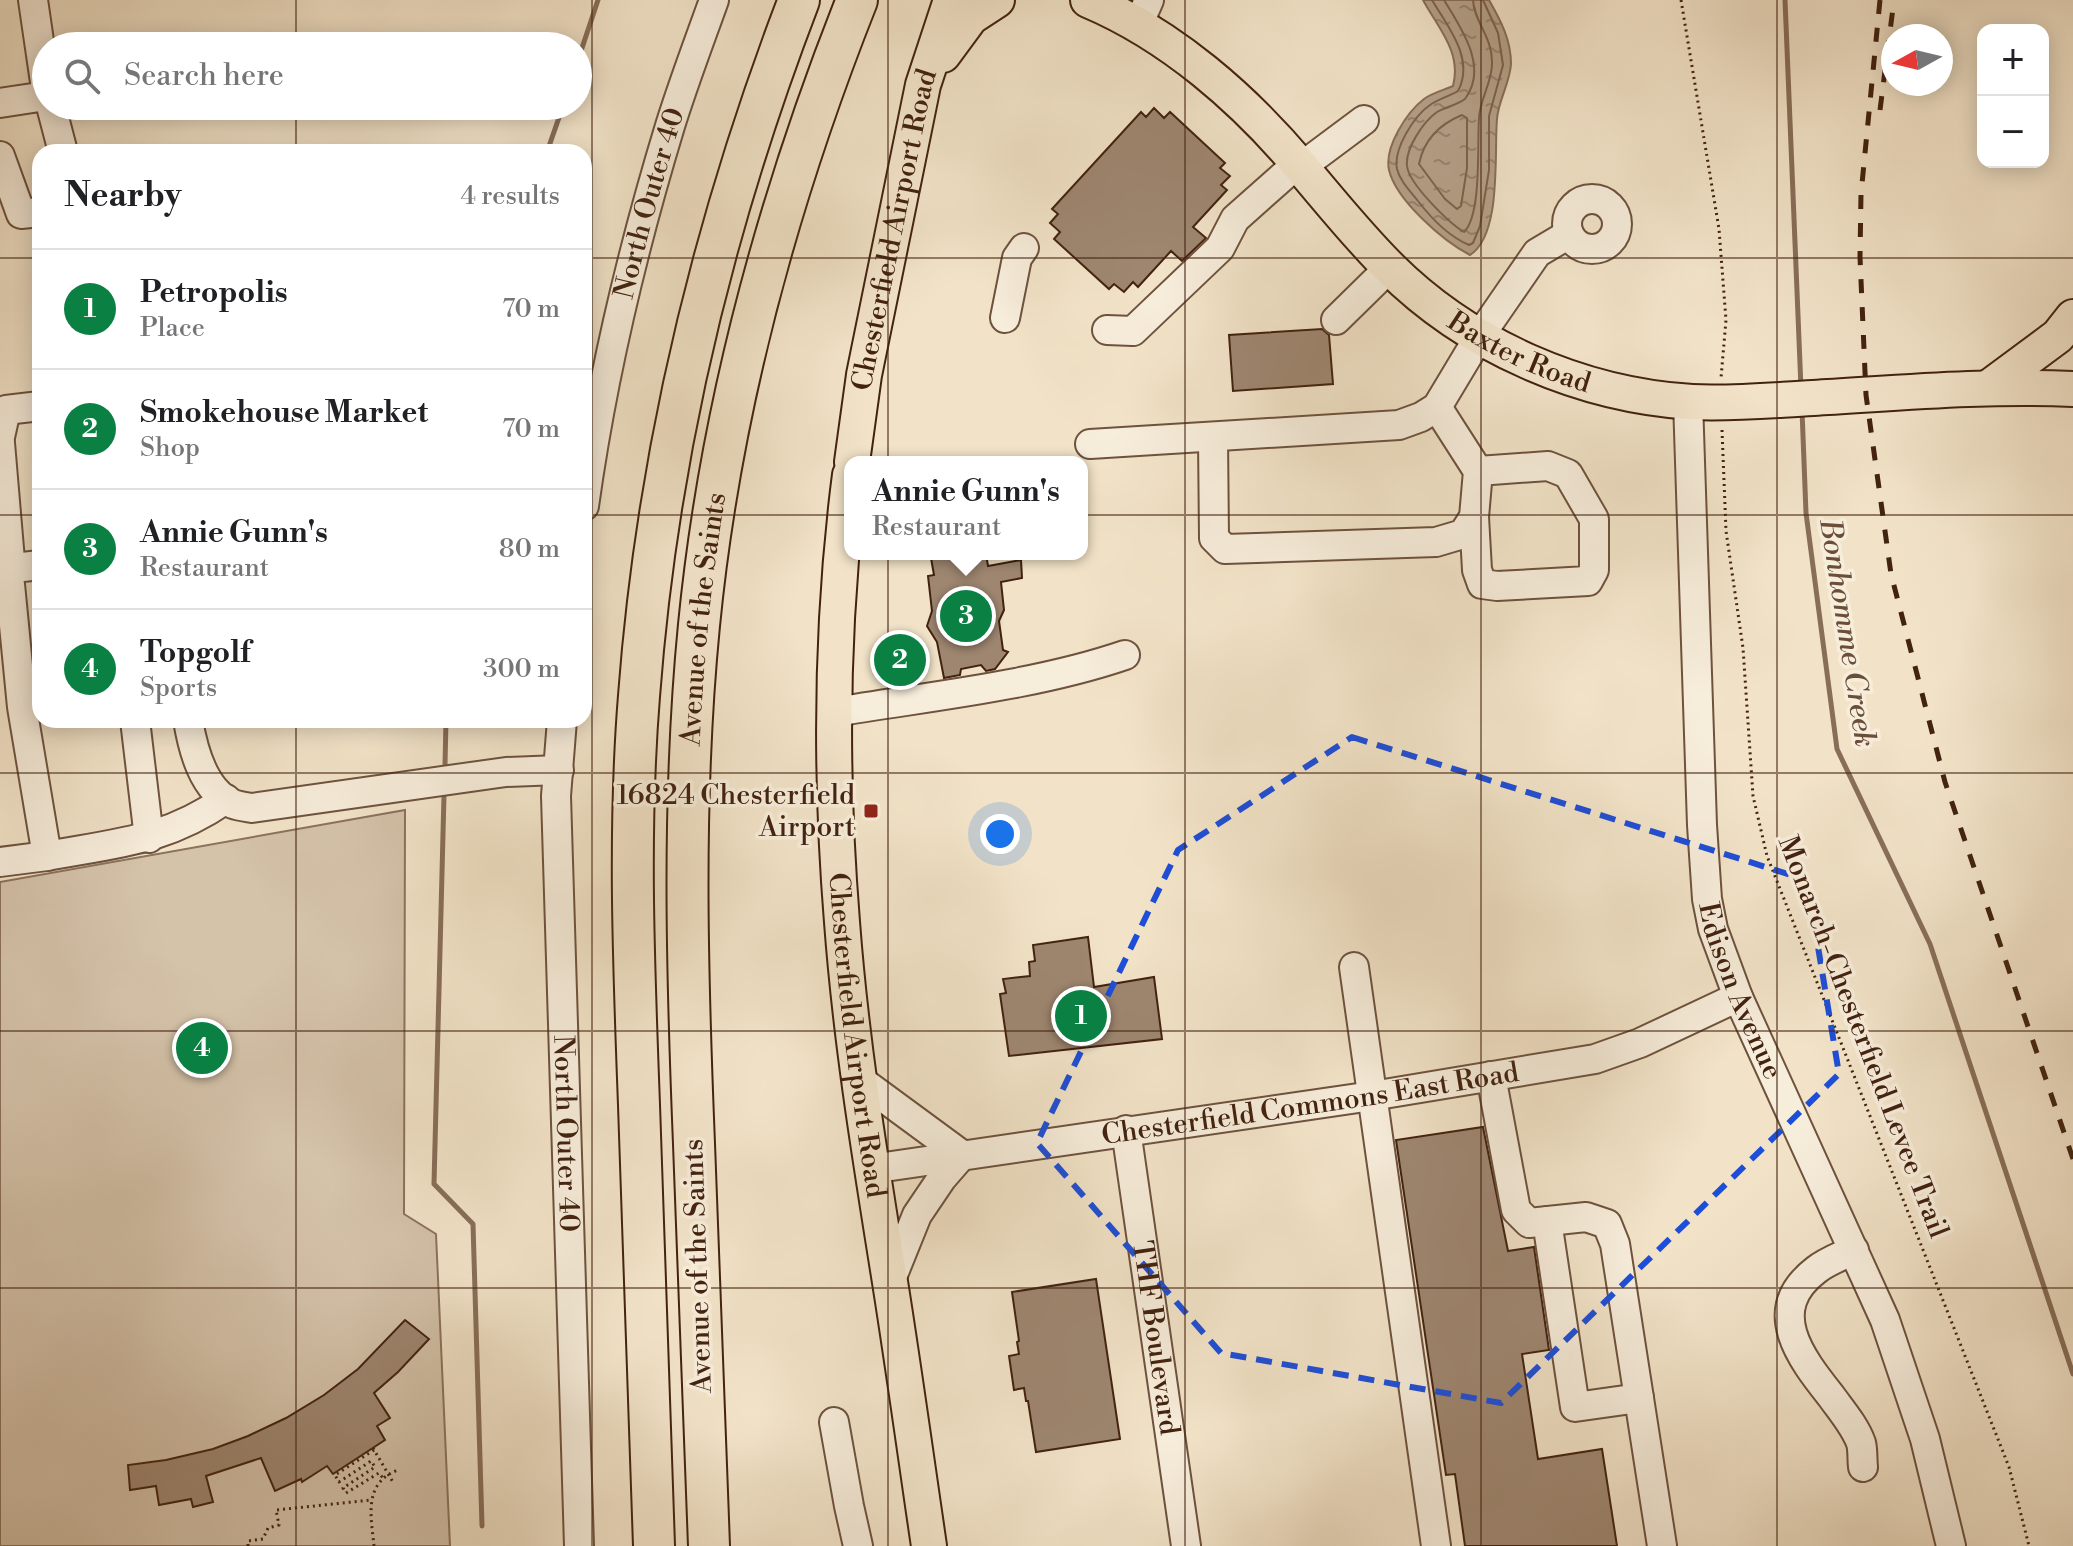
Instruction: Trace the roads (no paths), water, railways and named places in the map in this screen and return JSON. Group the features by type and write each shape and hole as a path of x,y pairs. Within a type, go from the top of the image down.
{"highway":[{"name":"Avenue of the Saints","path":"654,1546 633,925 640,682 663,494 703,297 761,102 799,0"},
{"name":"Avenue of the Saints","path":"709,1546 686,893 689,757 699,622 718,490 762,291 815,112 857,0"}],"main road":[{"name":"Chesterfield Airport Road","path":"853,456 869,345 923,85 951,0"},
{"path":"923,85 971,17 997,0"},
{"name":"Baxter Road","path":"1088,0 1144,12 1249,111 1389,268 1418,295 1479,337 1558,374 1633,395 1688,401 1752,402 1988,388 2073,389"},
{"path":"1988,388 2058,336 2073,317"},
{"name":"Chesterfield Airport Road","path":"844,520 835,712 842,921 871,1169 929,1546"}],"street":[{"path":"33,0 38,32"},
{"name":"North Outer 40","path":"592,452 627,279 670,124 714,0"},
{"path":"0,103 32,98"},
{"path":"55,120 61,144"},
{"path":"1107,330 1133,331 1220,248 1235,219 1299,165 1364,120"},
{"path":"0,156 21,214 32,213"},
{"path":"1090,444 1399,425 1421,417 1437,407 1479,337 1537,253 1569,234"},
{"path":"1005,318 1017,258 1024,248"},
{"path":"1336,320 1389,268"},
{"name":"Edison Avenue","path":"1688,401 1701,810 1707,899 1721,957 1885,1320 1925,1439 1949,1535"},
{"path":"1437,407 1478,471 1474,517 1477,570 1482,584 1497,586 1588,581 1594,570 1594,519 1568,474 1548,466 1478,471"},
{"path":"11,572 2,423 32,410"},
{"path":"1213,438 1214,538 1225,549 1436,542 1463,534 1474,517"},
{"path":"32,566 14,568 9,574 6,614 47,856"},
{"path":"835,712 1088,667 1125,655"},
{"path":"0,679 21,701"},
{"path":"136,728 149,838"},
{"path":"190,728 197,759 215,790 233,804 252,808 506,772 559,770"},
{"name":"North Outer 40","path":"562,728 556,796 579,1546"},
{"path":"0,862 149,838 183,825 226,799"},
{"path":"1354,967 1436,1546"},
{"name":"Chesterfield Commons East Road","path":"871,1169 1372,1096 1595,1059 1640,1043 1738,997"},
{"path":"1491,1076 1516,1210 1529,1223 1586,1217 1607,1224 1615,1244 1662,1546"},
{"path":"860,1080 962,1155 917,1215 890,1282"},
{"name":"THF Boulevard","path":"1126,1130 1186,1546"},
{"path":"1547,1221 1575,1407 1639,1398"},
{"path":"1854,1250 1817,1269 1798,1287 1789,1310 1791,1334 1804,1359 1847,1418 1861,1443 1863,1467"},
{"path":"834,1422 858,1546"},
{"path":"1949,1535 1974,1546"}],"water":[{"path":"1423,0 1489,0 1509,47 1510,71 1497,119 1492,212 1480,245 1470,255 1422,218 1401,194 1389,170 1393,141 1411,112 1427,97 1453,86 1455,74 1451,51"}],"waterway":[{"path":"587,32 598,0"},
{"name":"Bonhomme Creek","path":"1785,0 1801,388"},
{"path":"550,144 558,120"},
{"name":"Bonhomme Creek","path":"1802,410 1806,513 1837,749 1930,944 2073,1374"},
{"path":"445,765 446,728"},
{"path":"444,795 434,1184 473,1224 482,1526"}],"railway":[{"path":"1880,0 1861,194 1860,257 1866,395 1891,574 1945,782 2073,1159"},
{"path":"1880,110 1894,0"}],"place":[{"name":"Annie Gunn's","path":"966,616"},
{"name":"Smokehouse Market","path":"900,660"},
{"name":"16824 Chesterfield Airport","path":"871,811"},
{"name":"Petropolis","path":"1081,1016"},
{"name":"Topgolf","path":"202,1048"}]}
